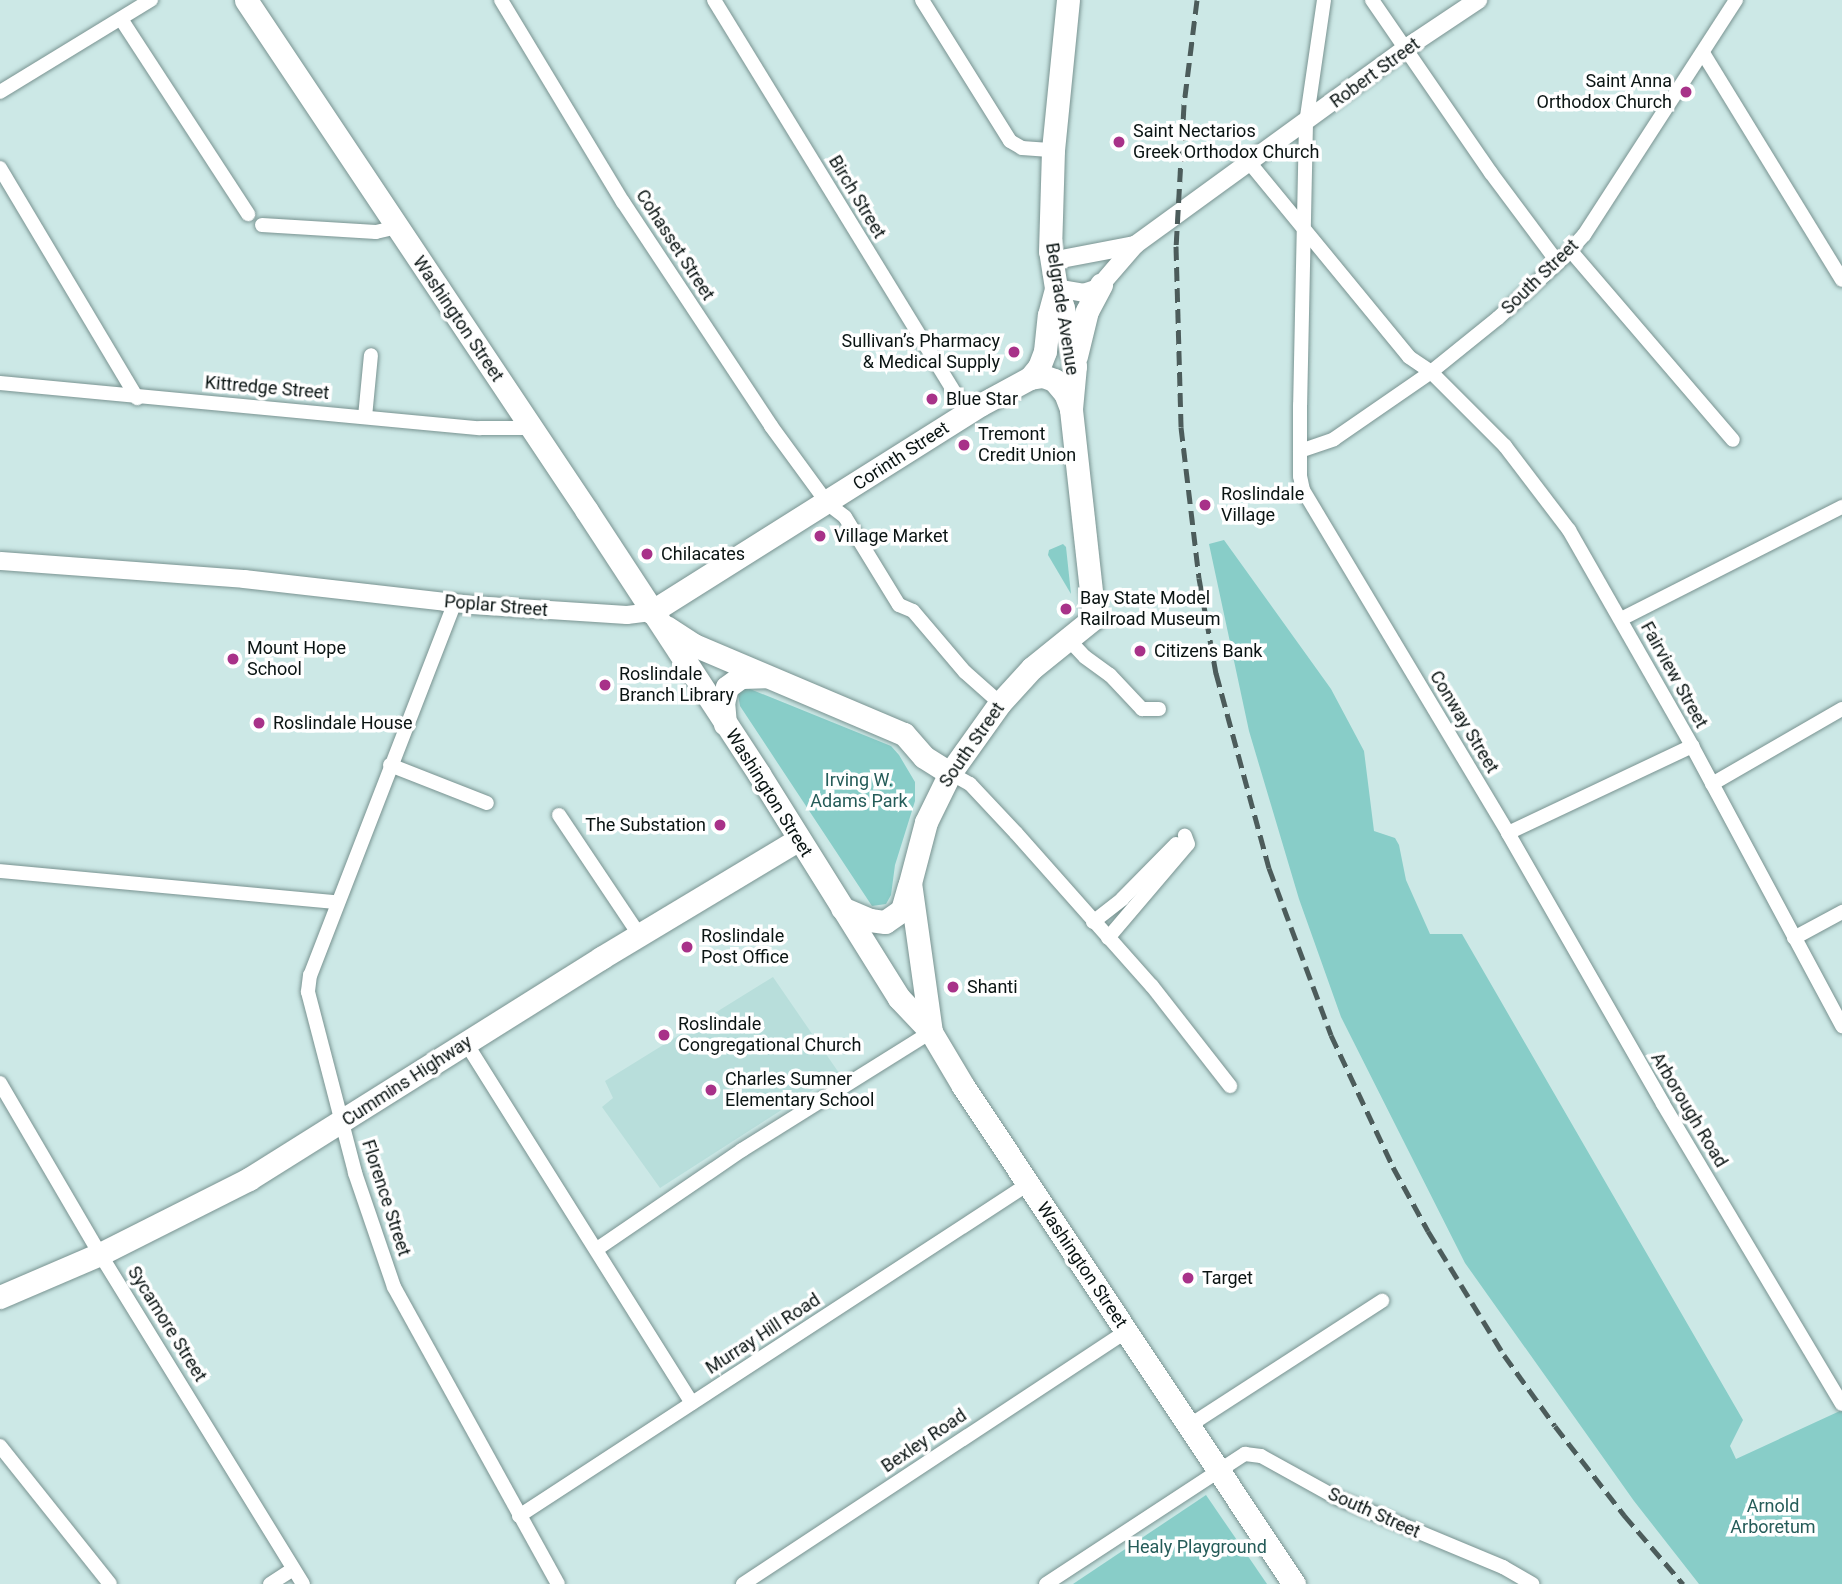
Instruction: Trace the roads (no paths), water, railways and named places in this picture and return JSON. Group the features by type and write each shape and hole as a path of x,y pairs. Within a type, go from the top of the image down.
{"main road":[{"name":"Washington Street","path":"246,0 725,724 899,998 931,1032 1028,1184 1294,1584"},
{"name":"Belgrade Avenue","path":"1068,0 1053,150 1051,261 1075,366 1071,409 1094,618"},
{"path":"1075,366 1085,319 1101,285"},
{"path":"1030,378 1039,367 1045,351 1056,288"},
{"path":"1030,378 1044,376 1058,383 1071,409"},
{"name":"Corinth Street","path":"651,612 828,504 967,414 1030,378"},
{"path":"651,612 694,645 904,734 924,757 950,773"},
{"name":"South Street","path":"931,1032 910,883 926,822 950,773 1000,703 1032,668 1094,618"},
{"path":"725,724 723,703 728,686 741,677 768,677"},
{"name":"Cummins Highway","path":"0,1297 100,1254 249,1179 799,839"},
{"path":"842,908 870,920 885,922 902,910 910,883"}],"street":[{"path":"0,92 151,0"},
{"name":"Cohasset Street","path":"501,0 623,202 771,426 828,504 845,517 899,605 913,611 965,672 1000,703"},
{"name":"Birch Street","path":"714,0 967,414"},
{"path":"922,0 1010,141 1022,148 1053,150"},
{"name":"Conway Street","path":"1324,0 1306,123 1302,228 1300,476 1304,490 1508,833"},
{"path":"1372,0 1491,173 1558,263"},
{"name":"Robert Street","path":"1101,285 1135,245 1406,48 1478,0"},
{"name":"South Street","path":"1300,451 1345,432 1431,372 1498,318 1558,263 1584,235 1736,0"},
{"path":"121,19 248,214"},
{"path":"1703,53 1842,281"},
{"name":"Fairview Street","path":"1249,162 1409,358 1431,372 1505,446 1569,530 1692,747 1842,1027"},
{"path":"0,168 137,398"},
{"path":"262,225 376,232 397,228"},
{"name":"Robert Street","path":"1051,261 1135,245"},
{"path":"1570,250 1733,440"},
{"path":"1056,288 1083,293 1101,285"},
{"path":"365,417 371,355"},
{"name":"Kittredge Street","path":"0,383 137,398 480,428 531,428"},
{"path":"1621,619 1842,508"},
{"name":"Poplar Street","path":"0,561 244,579 455,602 627,615 651,612"},
{"name":"Florence Street","path":"455,602 337,902 310,975 308,992 355,1173 394,1287 558,1584"},
{"path":"1069,640 1085,657 1110,675 1142,709 1159,709"},
{"path":"1712,784 1842,709"},
{"path":"1508,833 1692,747"},
{"path":"390,765 487,803"},
{"path":"950,773 970,785 1108,938 1183,1023 1230,1086"},
{"path":"559,815 640,936"},
{"name":"Arborough Road","path":"1508,833 1635,1056 1842,1404"},
{"path":"1093,922 1122,899 1185,836 1188,844 1108,938"},
{"path":"0,871 337,902"},
{"path":"1794,938 1842,912"},
{"path":"597,1249 742,1150 931,1032"},
{"path":"466,1043 692,1403"},
{"name":"Sycamore Street","path":"0,1083 100,1254 303,1584"},
{"name":"Murray Hill Road","path":"519,1516 1028,1184"},
{"path":"1190,1425 1382,1301"},
{"name":"Bexley Road","path":"743,1584 1126,1331"},
{"path":"0,1446 110,1584"},
{"name":"South Street","path":"1046,1584 1245,1454 1261,1456 1335,1497 1503,1567 1532,1584"},
{"path":"270,1584 293,1569"}],"railway":[{"path":"1197,0 1184,105 1176,246 1181,427 1199,578 1216,673 1269,868 1331,1035 1393,1167 1428,1231 1504,1355 1555,1426 1624,1515 1683,1584"}],"place":[{"name":"Saint Anna Orthodox Church","path":"1686,92"},
{"name":"Saint Nectarios Greek Orthodox Church","path":"1119,142"},
{"name":"Sullivan’s Pharmacy & Medical Supply","path":"1014,352"},
{"name":"Blue Star","path":"932,399"},
{"name":"Tremont Credit Union","path":"964,445"},
{"name":"Roslindale Village","path":"1205,505"},
{"name":"Village Market","path":"820,536"},
{"name":"Chilacates","path":"647,554"},
{"name":"Bay State Model Railroad Museum","path":"1066,609"},
{"name":"Citizens Bank","path":"1140,651"},
{"name":"Mount Hope School","path":"233,659"},
{"name":"Roslindale Branch Library","path":"605,685"},
{"name":"Roslindale House","path":"259,723"},
{"name":"The Substation","path":"720,825"},
{"name":"Roslindale Post Office","path":"687,947"},
{"name":"Shanti","path":"953,987"},
{"name":"Roslindale Congregational Church","path":"664,1035"},
{"name":"Charles Sumner Elementary School","path":"711,1090"},
{"name":"Target","path":"1188,1278"}],"park label":[{"name":"Irving W. Adams Park","path":"859,791"},
{"name":"Arnold Arboretum","path":"1773,1517"},
{"name":"Healy Playground","path":"1197,1547"}]}
